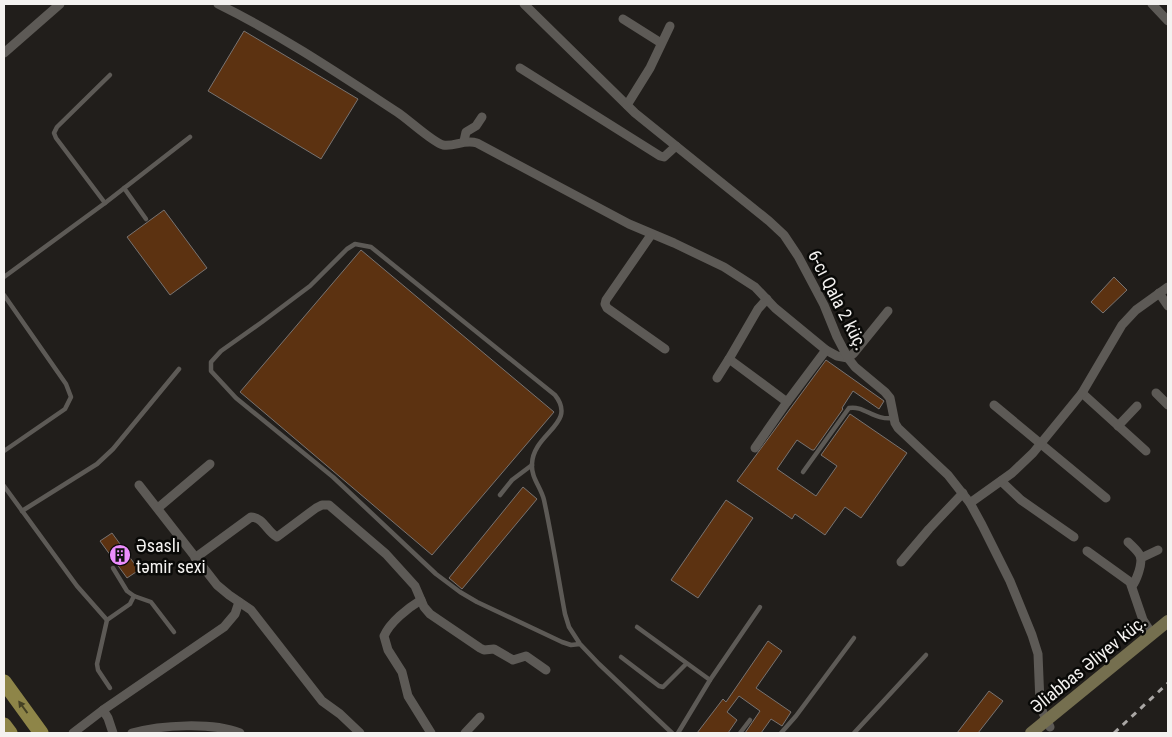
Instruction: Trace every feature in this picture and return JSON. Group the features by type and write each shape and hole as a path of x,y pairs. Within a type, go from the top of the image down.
{"main road":[{"name":"Əliabbas Əliyev küç.","path":"1031,733 1046,727 1168,621"},
{"path":"1046,727 1168,630"},
{"path":"4,682 41,733"},
{"path":"4,724 10,733"}],"street":[{"path":"4,53 60,4"},
{"path":"218,4 251,21 358,87 411,121 437,142 444,145 464,141 477,143 650,235 674,243 724,267 748,281 775,308 826,350 837,356 848,358 858,349 888,311"},
{"name":"6-cı Qala 2 küç.","path":"524,4 627,105 784,235 798,256 824,305 848,358 855,367 890,398 898,428 935,462 964,493 970,503 1010,581 1032,635 1038,654 1040,703 1046,727"},
{"path":"1152,4 1168,21"},
{"path":"623,20 661,43"},
{"path":"627,105 638,88 670,26"},
{"path":"520,68 660,156 668,156 676,146"},
{"path":"464,141 466,132 476,126 482,117"},
{"path":"650,235 605,304 607,308 665,349"},
{"path":"970,503 1001,481 1042,444 1082,393 1122,325 1136,310 1168,286"},
{"path":"1159,294 1168,306"},
{"path":"717,378 730,360 758,309 767,300"},
{"path":"755,448 786,402 826,350"},
{"path":"730,360 786,402"},
{"path":"1082,393 1146,452"},
{"path":"1156,393 1168,405"},
{"path":"994,405 1106,498"},
{"path":"1118,426 1137,406"},
{"path":"158,508 210,464"},
{"path":"1001,481 1021,500 1074,537"},
{"path":"139,485 217,585 251,610 322,701 340,714 360,733"},
{"path":"901,562 964,493"},
{"path":"195,558 250,518 259,520 277,537 316,508 322,505 329,505 386,554 414,586 424,607 430,614 484,650 494,649 513,660 526,656 546,670"},
{"path":"1128,542 1139,553 1142,562 1136,581 1132,586"},
{"path":"1141,558 1158,550"},
{"path":"1087,551 1126,578 1132,586 1144,620 1152,634"},
{"path":"421,600 386,630 384,636 388,650 402,672 408,696 431,733"},
{"path":"72,733 224,627 235,614 239,602"},
{"path":"103,710 108,718 112,733"},
{"path":"465,733 480,717"},
{"path":"132,733 167,727 216,727 240,733"}],"lane":[{"path":"106,202 54,133 57,127 110,75"},
{"path":"4,277 190,137"},
{"path":"124,188 146,219"},
{"path":"580,644 571,645 562,642 477,602 436,574 333,477 236,398 216,378 212,371 212,362 221,350 310,286 351,246 360,244 371,246 555,395 563,409 562,416 536,449 532,473 543,497 569,627 580,644 672,733"},
{"path":"4,295 66,384 71,397 65,409 4,451"},
{"path":"22,511 97,464 113,449 179,369"},
{"path":"804,472 849,408 858,408 879,418 894,418"},
{"path":"500,496 512,480 532,465"},
{"path":"4,486 77,586 107,620"},
{"path":"113,568 128,591 134,596 151,602 174,632"},
{"path":"110,688 98,670 97,664 107,620 130,604 134,596"},
{"path":"678,733 710,680 760,607"},
{"path":"636,628 710,680"},
{"path":"781,733 796,716 854,638"},
{"path":"854,733 926,655"},
{"path":"621,657 659,686 663,687 686,664"},
{"path":"740,733 750,720"}],"building":[{"path":"244,31 358,99 321,159 208,91"},
{"path":"164,210 207,268 170,295 127,237"},
{"path":"361,250 554,412 432,555 240,392"},
{"path":"1114,277 1127,290 1103,313 1091,302"},
{"path":"826,360 884,401 879,409 853,391 843,409 814,450 797,440 777,469 816,496 837,466 821,455 850,414 907,453 861,518 845,507 825,535 795,514 792,519 737,481"},
{"path":"523,487 537,499 462,589 449,578"},
{"path":"726,500 753,518 698,598 671,580"},
{"name":"Əsaslı təmir sexi","path":"112,533 139,570 127,578 100,541"},
{"path":"768,641 782,651 756,688 791,712 782,726 771,719 761,733 745,733 760,711 739,696 727,712 737,720 728,733 697,733 723,699 726,702"},
{"path":"989,691 1003,701 978,733 957,733"}],"railway":[{"path":"1114,733 1168,683"}],"place":[{"name":"Əsaslı təmir sexi","path":"120,555"}]}
